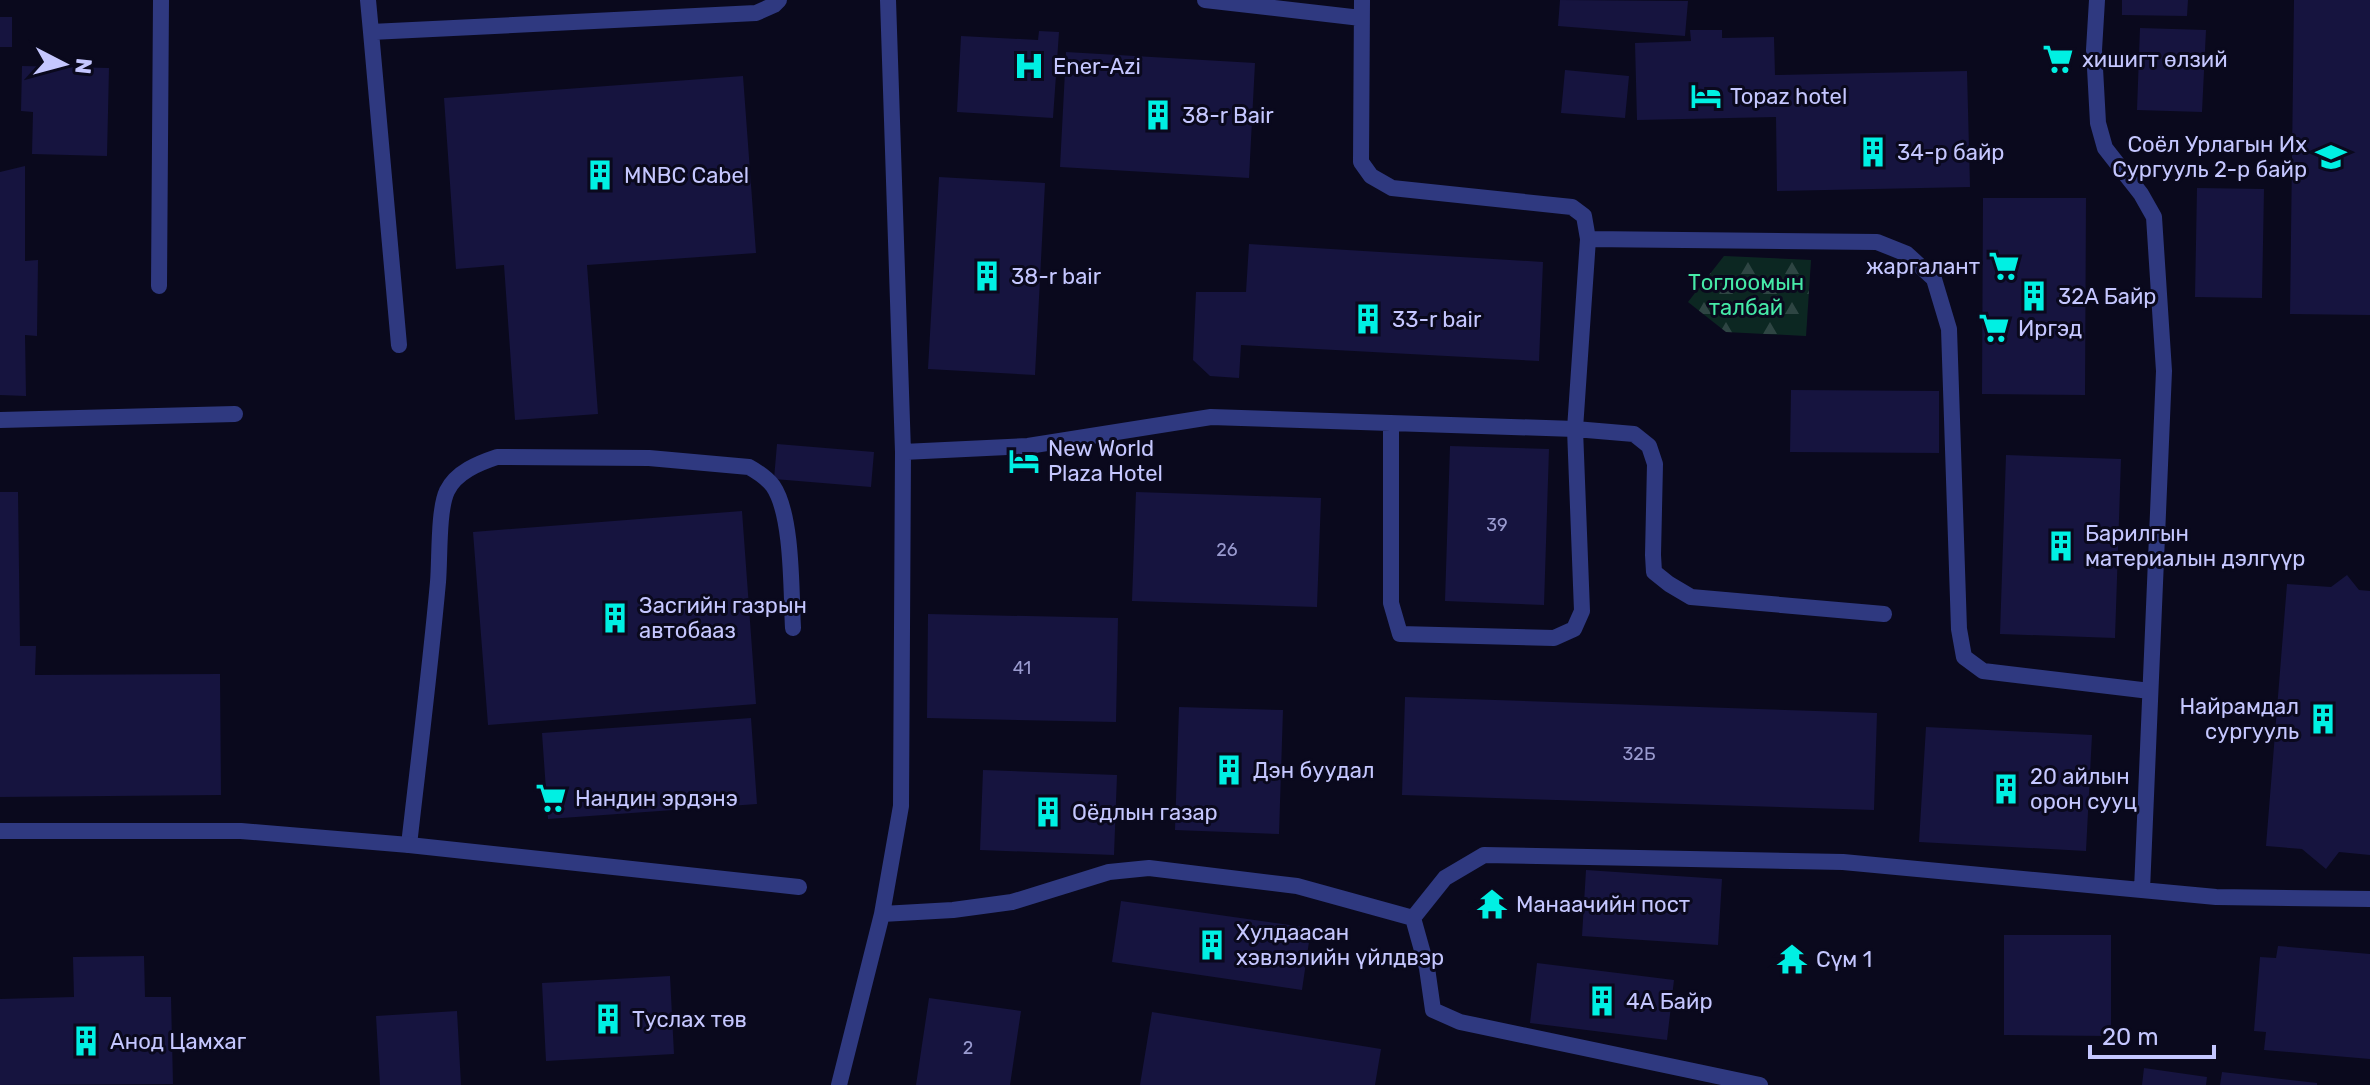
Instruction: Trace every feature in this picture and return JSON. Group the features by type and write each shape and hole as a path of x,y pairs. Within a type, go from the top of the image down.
{"street":[{"path":"159,286 161,0"},
{"path":"368,0 399,345"},
{"path":"371,32 756,13 779,0"},
{"path":"839,1085 882,914 901,806 903,452 888,0"},
{"path":"1205,0 1361,18"},
{"path":"1362,0 1361,162 1371,176 1392,188 1572,207 1584,216 1588,239 1575,429 1582,611 1574,629 1554,638 1400,634 1391,603 1391,423"},
{"path":"2097,0 2094,50 2098,123 2105,148 2141,194 2154,217 2164,371 2142,890"},
{"path":"1588,239 1877,242 1907,254 1934,279 1949,329 1959,629 1964,657 1983,671 2150,691"},
{"path":"0,420 235,414"},
{"path":"903,452 1028,446 1211,417 1575,429 1634,434 1649,446 1655,464 1654,572 1669,584 1691,597 1884,614"},
{"path":"409,845 443,512 447,490 476,464 497,457 649,458 749,467 761,473 774,487 782,506 788,538 793,628"},
{"path":"0,831 241,831 409,845 799,887"},
{"path":"1413,918 1445,878 1484,855 1843,862 2216,897 2370,899"},
{"path":"882,914 953,910 1012,902 1109,872 1149,868 1297,886 1413,918"},
{"path":"1413,918 1427,968 1433,1010 1460,1022 1760,1085"}],"green space":[{"name":"Тоглоомын талбай","path":"1724,256 1811,260 1806,336 1726,332 1688,302"}],"building":[{"path":"1560,0 1688,1 1685,36 1558,26"},
{"path":"2122,0 2188,0 2187,16 2122,15"},
{"name":"Соёл Урлагын Их Сургууль 2-р байр","path":"2294,0 2370,0 2370,315 2290,314"},
{"path":"0,17 12,17 12,47 0,47"},
{"path":"2140,28 2206,30 2202,112 2137,110"},
{"name":"34-р байр","path":"1690,30 1722,30 1722,38 1774,37 1775,75 1967,71 1970,187 1777,191 1776,117 1637,120 1635,43 1691,41"},
{"path":"1039,31 1059,32 1053,118 957,112 961,36 1038,40"},
{"name":"38-r Bair","path":"1066,52 1255,63 1249,178 1060,167"},
{"path":"22,66 109,68 107,156 32,154 33,112 21,111"},
{"path":"1565,70 1629,76 1625,118 1561,113"},
{"name":"MNBC Cabel","path":"743,76 756,253 587,265 598,414 515,420 504,265 456,269 444,98"},
{"path":"25,166 25,261 38,260 37,336 25,335 26,396 0,395 0,172"},
{"name":"38-r bair","path":"939,177 1045,183 1035,375 928,369"},
{"path":"2197,188 2264,189 2262,298 2195,297"},
{"name":"32A Байр","path":"1983,198 2086,198 2085,395 1982,394"},
{"name":"33-r bair","path":"1249,244 1543,262 1539,361 1241,345 1239,378 1210,376 1193,360 1196,292 1246,292"},
{"path":"1791,390 1939,391 1939,453 1790,452"},
{"path":"777,444 874,452 871,487 774,479"},
{"path":"1450,446 1549,449 1544,605 1445,601"},
{"name":"Барилгын материалын дэлгүүр","path":"2006,455 2121,459 2115,638 2000,634"},
{"path":"0,492 18,492 20,646 36,646 35,675 220,674 221,795 0,797"},
{"path":"1136,492 1321,498 1317,607 1132,601"},
{"name":"Засгийн газрын автобааз","path":"742,511 756,704 488,725 473,532"},
{"name":"Найрамдал сургууль","path":"2347,575 2359,590 2370,591 2370,855 2339,852 2326,869 2302,849 2266,846 2287,584 2331,587"},
{"path":"928,614 1118,618 1116,722 927,718"},
{"path":"1405,697 1877,713 1874,810 1402,795"},
{"name":"Дэн буудал","path":"1179,707 1283,710 1279,834 1175,830"},
{"path":"751,718 757,804 548,819 542,733"},
{"name":"20 айлын орон сууц","path":"1926,727 2092,735 2086,851 1919,842"},
{"name":"Оёдлын газар","path":"983,770 1117,775 1114,855 980,850"},
{"path":"1586,870 1722,879 1718,945 1582,936"},
{"name":"Хулдаасан хэвлэлийн үйлдвэр","path":"1121,901 1311,928 1302,990 1112,962"},
{"path":"2004,935 2111,935 2111,1036 2004,1035"},
{"path":"2278,946 2370,954 2370,1059 2264,1050 2266,1032 2254,1031 2260,957 2276,958"},
{"name":"Анод Цамхаг","path":"144,956 145,997 171,997 173,1084 0,1085 0,999 74,997 73,957"},
{"name":"4А Байр","path":"1537,963 1674,980 1667,1040 1530,1023"},
{"name":"Туслах төв","path":"670,976 674,1054 546,1061 542,983"},
{"path":"929,998 1021,1011 1010,1085 916,1085"},
{"path":"457,1011 461,1085 380,1085 376,1016"},
{"path":"1152,1012 1381,1049 1375,1085 1140,1085"},
{"path":"2144,1068 2207,1077 2206,1085 2142,1085"},
{"path":"2222,1072 2317,1083 2317,1085 2220,1085"}],"place":[{"name":"хишигт өлзий","path":"2058,59"},
{"name":"Ener-Azi","path":"1029,66"},
{"name":"Topaz hotel","path":"1706,96"},
{"name":"38-r Bair","path":"1158,115"},
{"name":"34-р байр","path":"1873,152"},
{"name":"Соёл Урлагын Их Сургууль 2-р байр","path":"2331,157"},
{"name":"MNBC Cabel","path":"600,175"},
{"name":"жаргалант","path":"2004,266"},
{"name":"38-r bair","path":"987,276"},
{"name":"32A Байр","path":"2034,296"},
{"name":"33-r bair","path":"1368,319"},
{"name":"Иргэд","path":"1994,328"},
{"name":"New World Plaza Hotel","path":"1024,461"},
{"name":"Барилгын материалын дэлгүүр","path":"2061,546"},
{"name":"Засгийн газрын автобааз","path":"615,618"},
{"name":"Найрамдал сургууль","path":"2323,719"},
{"name":"Дэн буудал","path":"1229,770"},
{"name":"20 айлын орон сууц","path":"2006,789"},
{"name":"Нандин эрдэнэ","path":"551,798"},
{"name":"Оёдлын газар","path":"1048,812"},
{"name":"Манаачийн пост","path":"1492,904"},
{"name":"Хулдаасан хэвлэлийн үйлдвэр","path":"1212,945"},
{"name":"Сүм 1","path":"1792,959"},
{"name":"4А Байр","path":"1602,1001"},
{"name":"Туслах төв","path":"608,1019"},
{"name":"Анод Цамхаг","path":"86,1041"}]}
